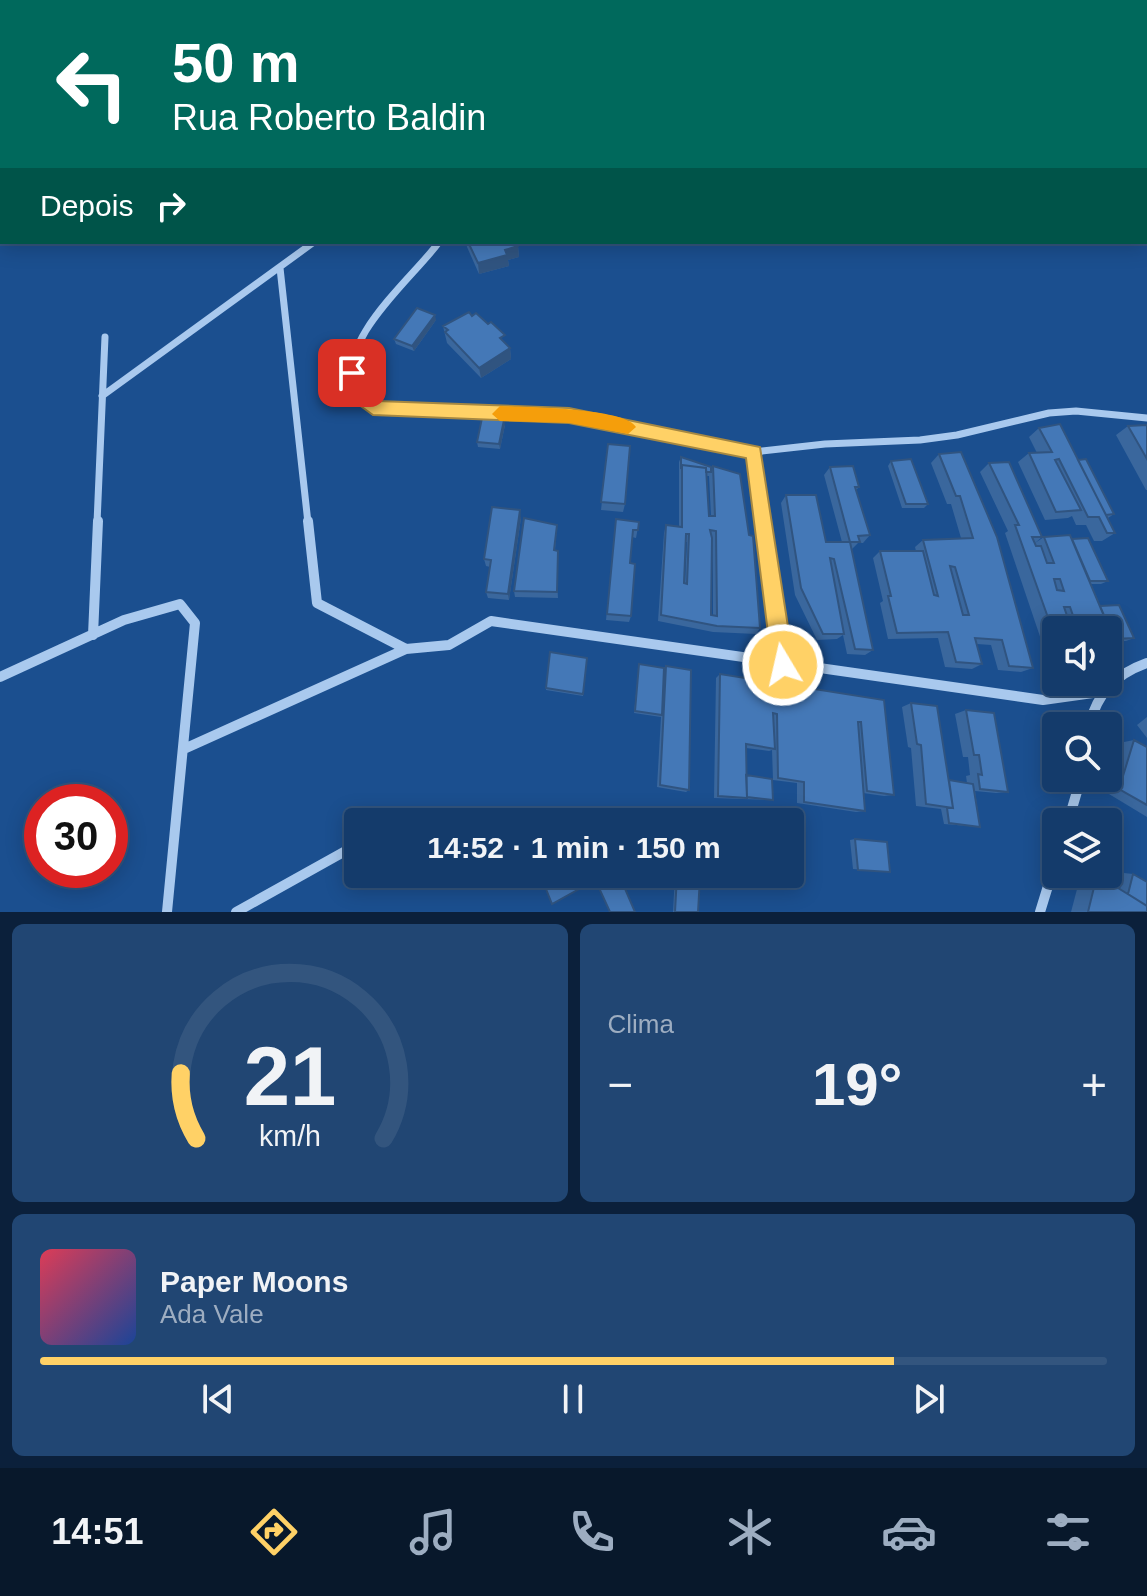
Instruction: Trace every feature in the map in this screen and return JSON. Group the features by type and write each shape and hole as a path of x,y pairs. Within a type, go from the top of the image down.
{"street":[{"path":"102,396 311,244"},
{"path":"437,244 390,298 357,344 352,373 357,394 373,408 569,416 754,452 825,444 920,440 957,435 1049,413 1076,411 1147,418"},
{"path":"280,268 317,603 406,649"},
{"path":"93,635 105,337"},
{"path":"754,452 783,665"},
{"path":"0,677 124,620 180,604 195,623 167,912"},
{"path":"184,749 406,649 449,645 491,621 1043,700 1072,696"},
{"path":"1122,674 1130,668 1147,663"},
{"path":"236,912 344,852"},
{"path":"1040,912 1047,888"}],"building":[{"path":"469,244 518,244 505,250 507,255 478,263"},
{"path":"417,308 435,315 412,346 394,339"},
{"path":"469,312 472,316 476,313 488,324 491,322 505,335 500,338 510,348 479,368 443,326"},
{"path":"482,418 504,420 499,444 477,442"},
{"path":"1060,424 1115,533 1107,533 1099,517 1088,517 1059,459 1055,460 1081,510 1056,512 1029,453 1052,452 1039,428"},
{"path":"1147,425 1147,459 1128,426"},
{"path":"608,444 630,446 625,504 601,502"},
{"path":"961,452 997,537 1033,668 1009,666 1002,640 975,638 982,664 956,662 948,632 897,633 880,551 923,551 934,595 938,596 923,540 973,538 960,496 956,496 939,454","holes":["950,566 955,567 969,615 963,615"]},
{"path":"681,457 711,467 711,472 706,472 706,468 682,465 681,469"},
{"path":"911,459 928,504 906,504 891,461"},
{"path":"1086,459 1114,514 1106,515 1078,460"},
{"path":"1009,462 1042,537 1032,537 1036,546 1041,546 1047,563 1054,563 1044,537 1070,535 1104,616 1073,616 1070,607 1064,607 1067,616 1047,616 1015,525 1019,525 989,463","holes":["1054,579 1060,579 1064,591 1057,590"]},
{"path":"682,465 706,468 709,516 715,516 713,466 740,474 749,535 753,536 760,628 717,626 661,615 666,525 682,527","holes":["710,530 716,531 717,616 711,615","686,534 689,534 687,584 684,583"]},
{"path":"853,466 859,487 855,487 870,535 858,536 860,542 850,542 830,467"},
{"path":"786,495 816,495 826,542 850,542 873,650 855,649 834,559 830,558 844,634 823,634 801,588"},
{"path":"492,507 520,510 508,594 486,592 491,560 484,559"},
{"path":"524,518 557,525 554,550 558,551 557,592 514,591"},
{"path":"616,519 639,522 638,530 633,530 630,563 635,564 631,616 607,614"},
{"path":"1088,538 1108,581 1090,581 1072,539"},
{"path":"1119,605 1134,638 1122,639 1122,616 1104,616 1100,606"},
{"path":"550,652 587,658 583,694 546,688"},
{"path":"639,664 664,668 662,715 635,711"},
{"path":"666,666 691,670 689,790 660,785"},
{"path":"720,674 884,700 894,795 867,791 861,722 858,722 865,811 804,802 804,782 778,778 777,714 773,713 775,749 746,744 747,798 718,796"},
{"path":"911,703 937,706 953,808 926,804 921,745 917,744"},
{"path":"966,710 994,713 1008,792 980,789 978,774 982,775 979,755 974,755"},
{"path":"1134,740 1147,747 1147,805 1122,791 1122,779"},
{"path":"746,775 772,779 773,800 747,797"},
{"path":"949,780 973,784 980,827 949,823 947,808 953,808"},
{"path":"855,839 887,842 890,872 858,870"},
{"path":"1133,874 1147,882 1147,906 1128,894"},
{"path":"546,888 581,888 552,904"},
{"path":"599,888 625,888 635,912 610,912"},
{"path":"676,888 699,888 698,912 675,912"},
{"path":"1094,888 1118,888 1147,906 1147,912 1088,912"}],"slow traffic":[{"path":"500,414 569,416 628,427"}],"route":[{"path":"352,373 357,394 373,408 569,416 754,452 783,665"}]}
